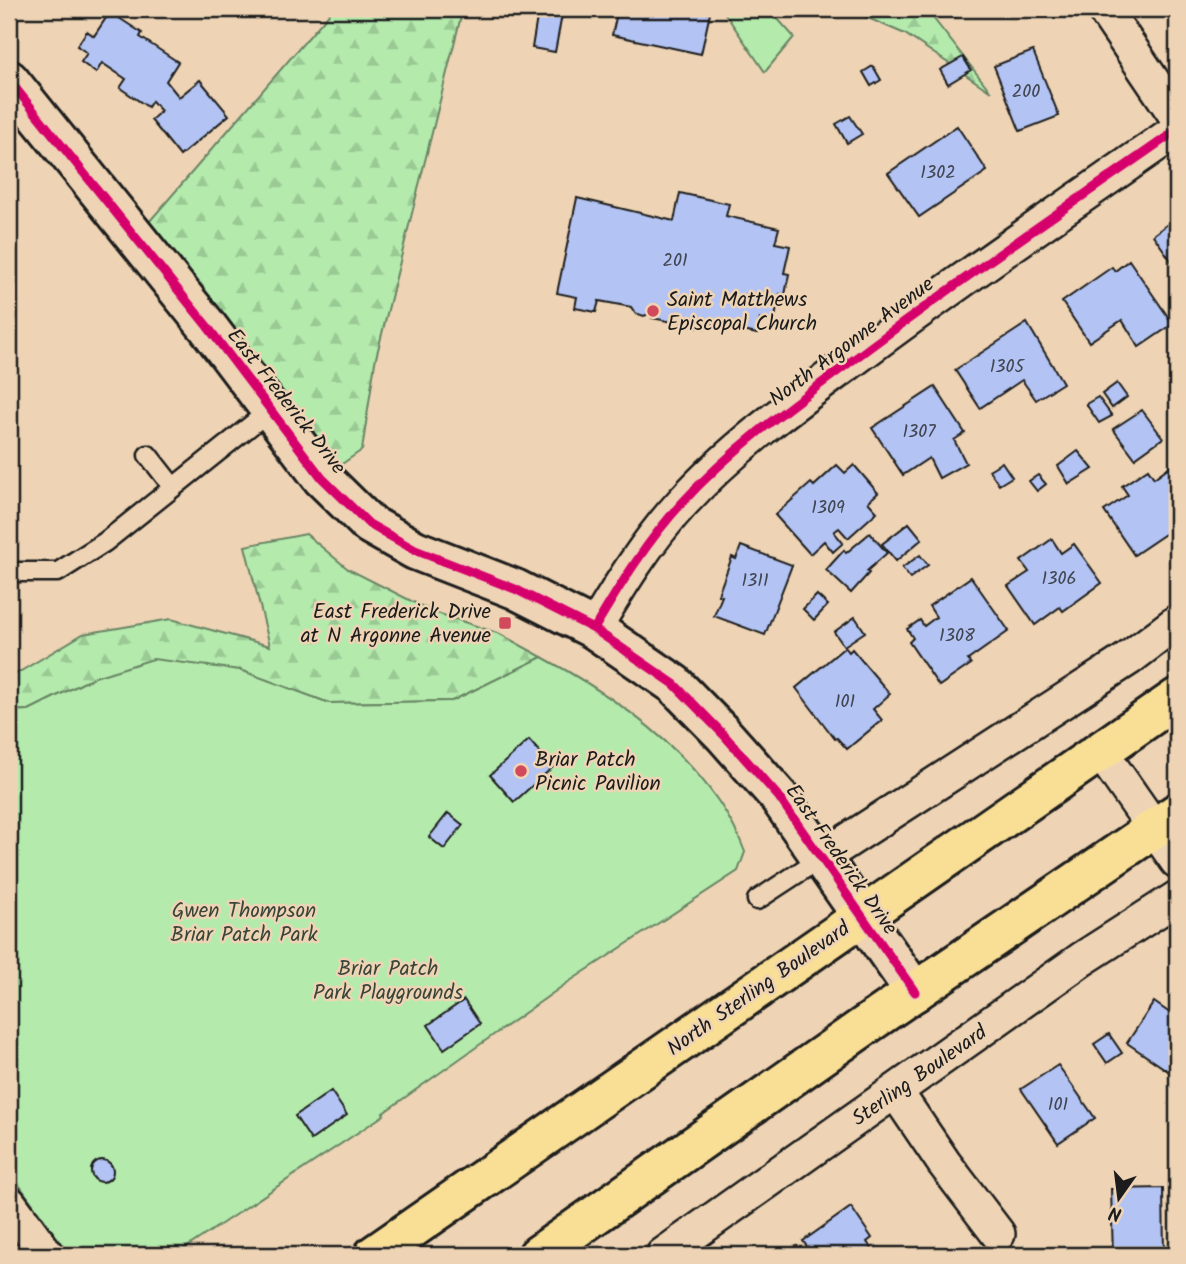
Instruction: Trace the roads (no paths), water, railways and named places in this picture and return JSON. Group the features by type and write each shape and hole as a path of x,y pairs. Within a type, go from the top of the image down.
{"main road":[{"name":"North Sterling Boulevard","path":"373,1255 1177,698"},
{"path":"538,1255 1166,821"}],"street":[{"path":"1104,9 1177,117"},
{"name":"East Frederick Drive","path":"9,80 207,326 322,478 369,524 415,550 515,589 594,629 674,684 778,796 915,992"},
{"name":"North Argonne Avenue","path":"594,629 645,548 682,503 721,463 808,393 950,288 1177,130"},
{"path":"821,858 1128,659 1177,622"},
{"path":"1101,752 1166,821 1177,861"},
{"name":"Sterling Boulevard","path":"663,1255 1082,960 1177,898"},
{"path":"896,1092 943,1163 998,1234"},
{"path":"9,1203 47,1255"}],"lane":[{"path":"9,572 58,572 105,542 269,411"},
{"path":"148,455 173,487"},
{"path":"757,900 821,858"}],"place":[{"name":"Saint Matthews Episcopal Church","path":"653,311"},
{"name":"East Frederick Drive at N Argonne Avenue","path":"505,623"},
{"name":"Briar Patch Picnic Pavilion","path":"521,771"}],"park label":[{"name":"Gwen Thompson Briar Patch Park","path":"244,922"},
{"name":"Briar Patch Park Playgrounds","path":"388,980"}]}
